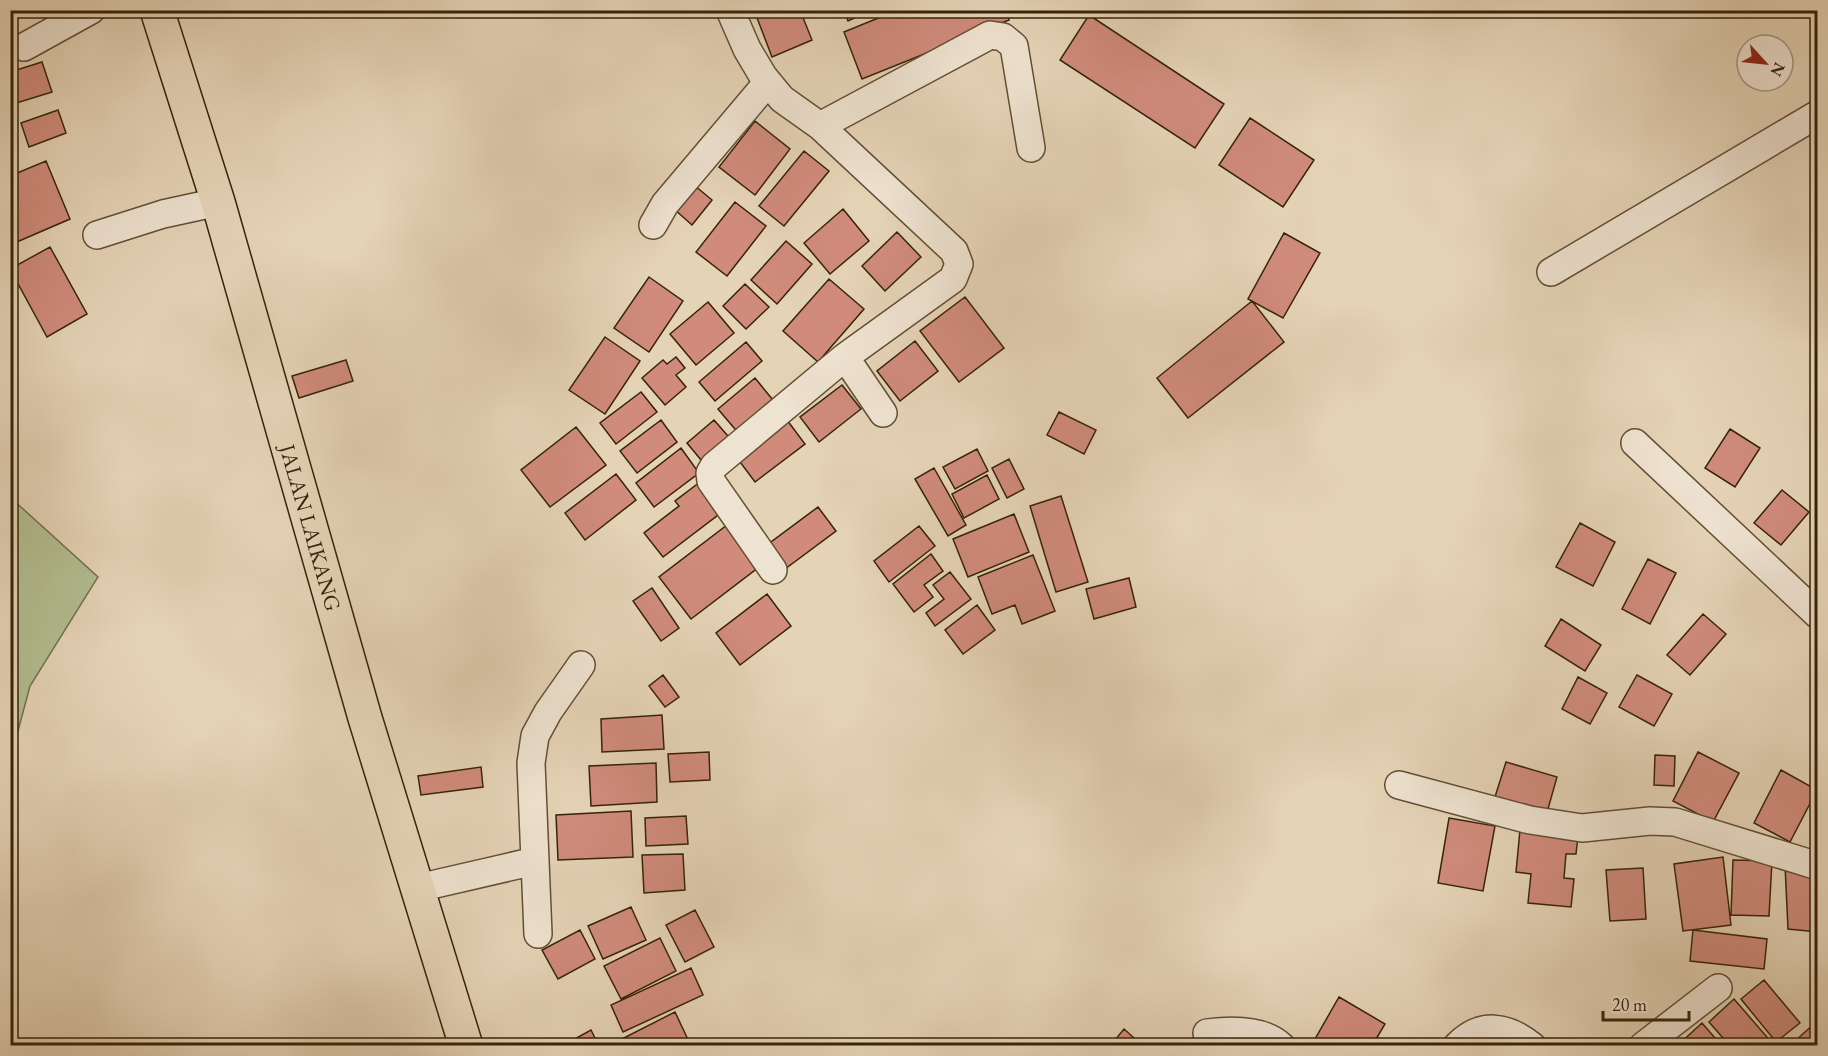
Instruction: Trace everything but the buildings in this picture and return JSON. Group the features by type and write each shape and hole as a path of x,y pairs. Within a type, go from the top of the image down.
{"main road":[{"name":"JALAN LAIKANG","path":"157,10 218,202 365,718 466,1046"}],"street":[{"path":"24,47 91,10"},
{"path":"730,10 747,49 782,99 820,126 954,251 959,264 953,279 845,357 714,466 710,473 711,481 773,570"},
{"path":"820,126 990,35 1003,37 1014,46 1031,148"},
{"path":"653,225 665,204 768,82"},
{"path":"1551,272 1818,114"},
{"path":"97,235 163,214 218,202"},
{"path":"845,357 883,413"},
{"path":"1635,443 1818,615"},
{"path":"538,934 531,763 535,736 548,712 581,665"},
{"path":"1399,784 1530,820 1582,828 1650,821 1676,822 1818,866"},
{"path":"418,888 535,861"},
{"path":"1643,1046 1718,988"},
{"path":"1457,1046 1476,1031 1496,1028 1512,1032 1532,1046"},
{"path":"1207,1033 1222,1031 1263,1035 1281,1046"}],"green space":[{"path":"11,498 98,577 30,686 11,757"}]}
